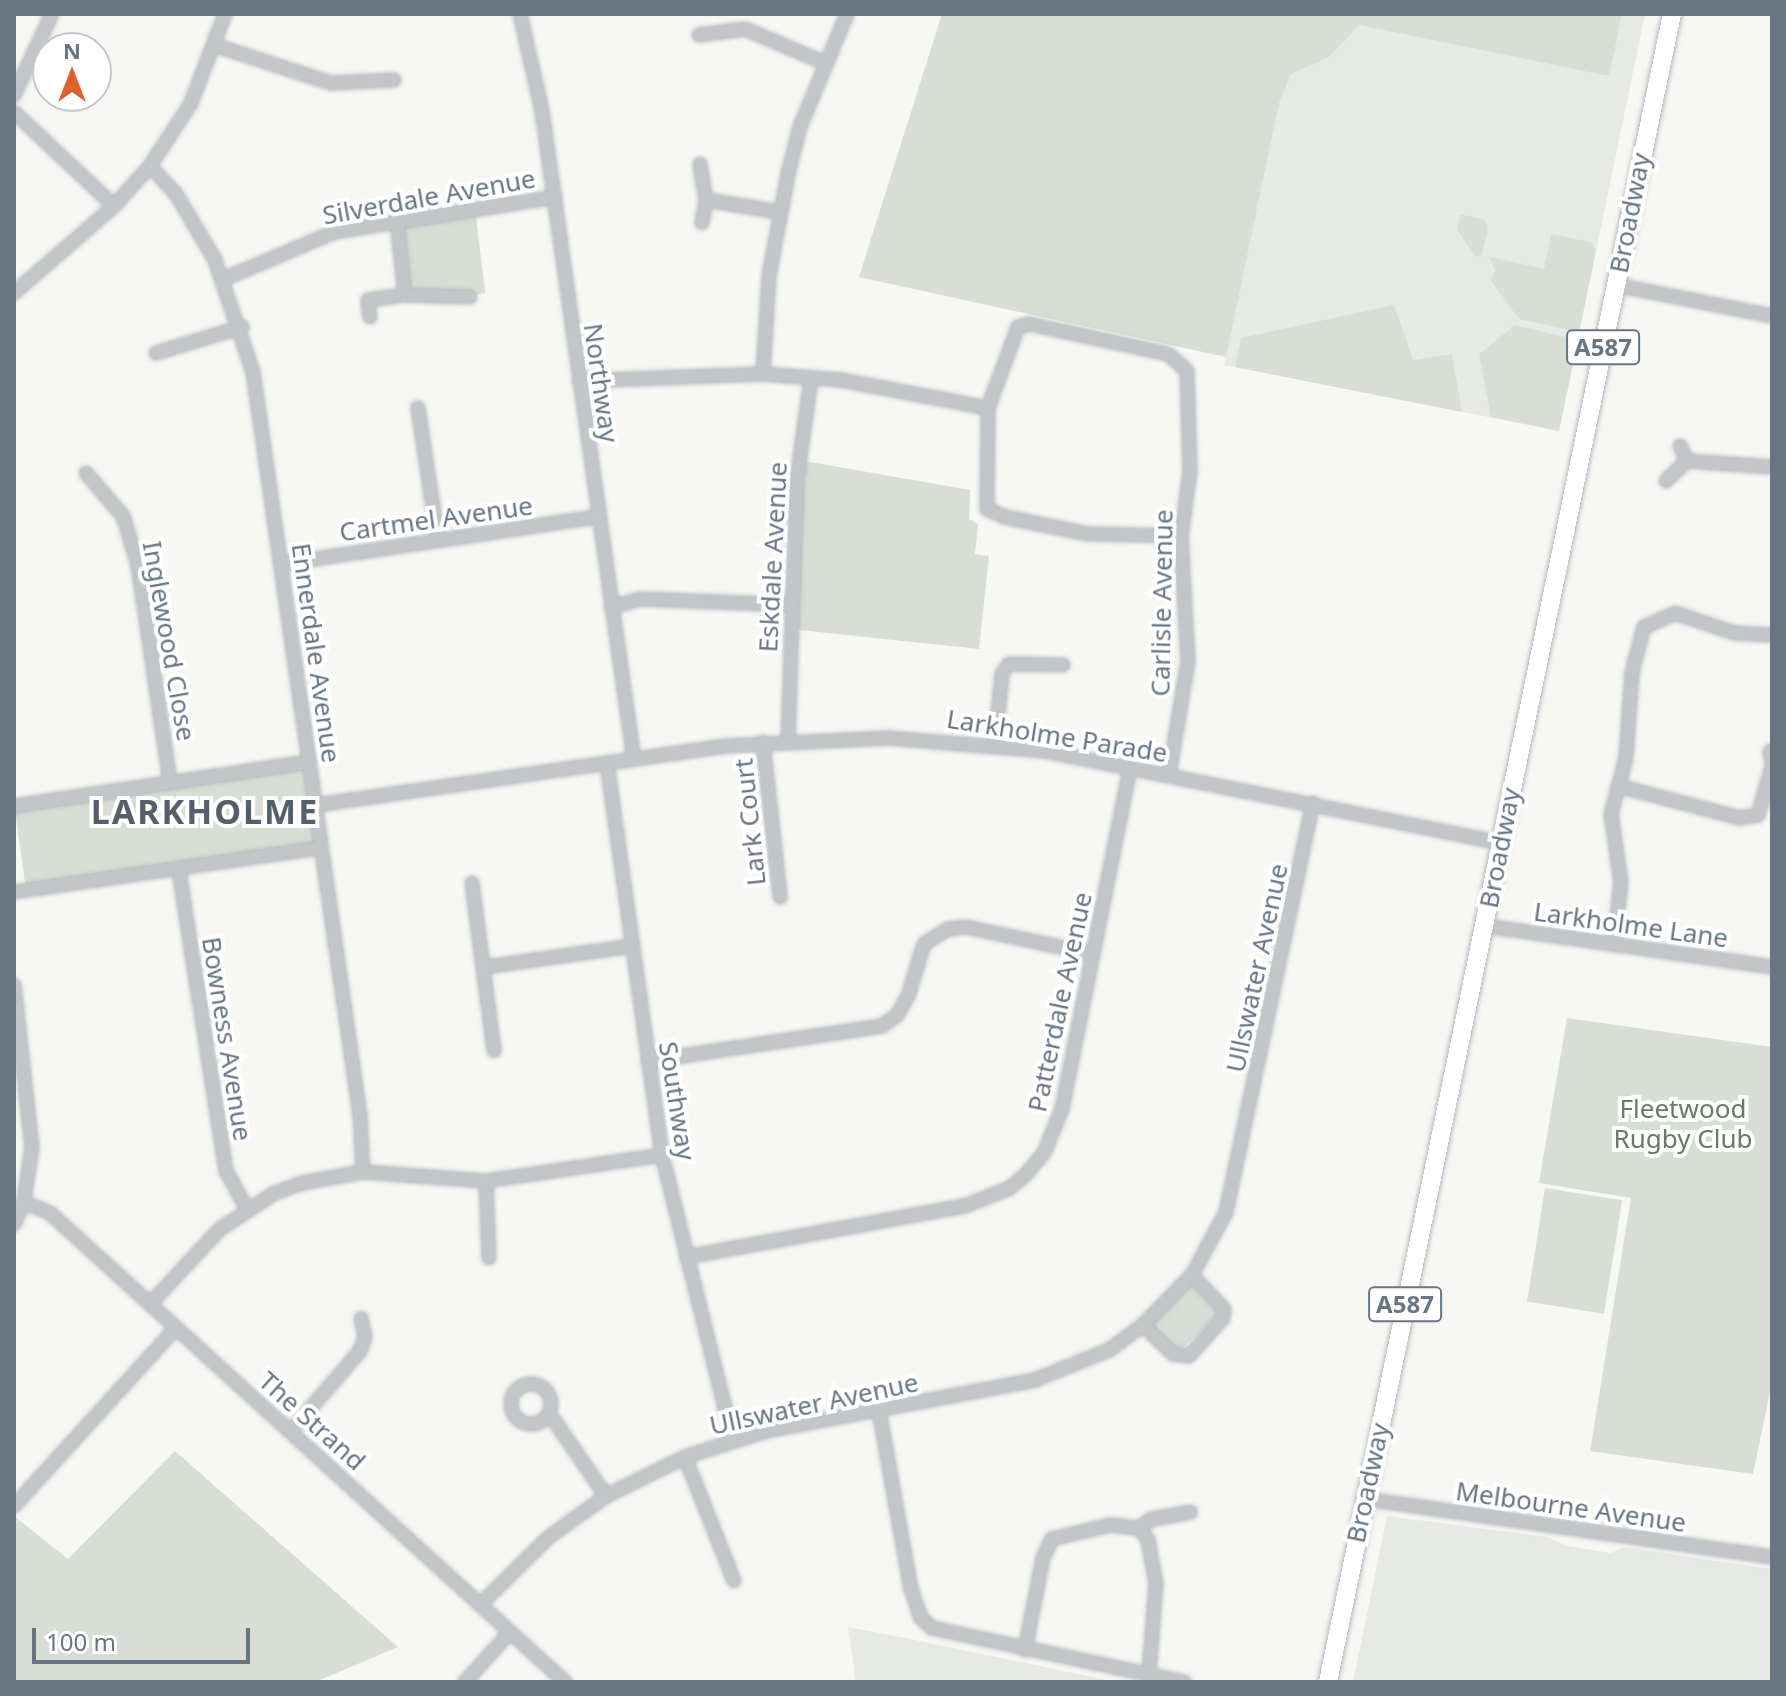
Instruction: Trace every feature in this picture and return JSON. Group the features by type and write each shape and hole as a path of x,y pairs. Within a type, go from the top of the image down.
{"main road":[{"name":"Broadway","path":"1328,1682 1672,14"}],"street":[{"path":"14,95 52,14"},
{"path":"14,293 114,206 150,166 191,103 217,46 225,14"},
{"name":"Northway","path":"520,14 555,197 597,517 634,760"},
{"path":"763,374 779,212 800,127 847,14"},
{"path":"699,35 726,28 745,29 825,63"},
{"path":"217,46 331,83 394,80"},
{"path":"14,112 114,206"},
{"path":"700,164 700,185 706,200 702,223"},
{"name":"Ennerdale Avenue","path":"150,166 176,194 224,279 242,327 258,397 360,1115 363,1172"},
{"name":"Silverdale Avenue","path":"224,279 334,232 555,197"},
{"path":"706,200 779,212"},
{"path":"397,220 405,295"},
{"path":"1616,285 1772,316"},
{"path":"370,317 368,300 405,295 470,297"},
{"name":"Carlisle Avenue","path":"988,408 1018,327 1029,324 1168,354 1180,361 1189,384 1190,472 1181,536 1188,661 1169,775"},
{"path":"156,353 242,327"},
{"path":"579,381 763,374 811,378 988,408 987,509 1005,517 1088,534 1181,536"},
{"name":"Eskdale Avenue","path":"788,740 797,480 811,378"},
{"path":"418,408 438,540"},
{"path":"1680,446 1687,461"},
{"path":"1666,481 1687,461 1772,467"},
{"name":"Inglewood Close","path":"86,473 123,516 138,565 170,783"},
{"name":"Cartmel Avenue","path":"281,564 597,517"},
{"path":"611,607 640,599 792,605"},
{"path":"1614,945 1621,882 1611,814 1629,735 1632,672 1644,627 1675,613 1734,633 1772,635"},
{"path":"995,744 1002,674 1009,664 1063,665"},
{"name":"Larkholme Parade","path":"316,805 763,742 888,738 995,744 1313,803 1501,843"},
{"name":"Lark Court","path":"763,742 780,897"},
{"path":"1618,786 1740,818 1758,815 1771,761"},
{"path":"14,806 309,762"},
{"name":"Southway","path":"607,763 662,1155 733,1440"},
{"name":"Patterdale Avenue","path":"686,1257 965,1206 1010,1188 1044,1153 1054,1133 1130,768"},
{"name":"Ullswater Avenue","path":"481,1604 549,1537 606,1496 685,1457 733,1440 1035,1380 1098,1356 1143,1325 1192,1275 1212,1243 1235,1184 1313,803"},
{"path":"14,892 179,871 321,848"},
{"name":"Bowness Avenue","path":"179,871 226,1171 247,1209"},
{"path":"472,883 494,1051"},
{"name":"Larkholme Lane","path":"1485,926 1772,967"},
{"path":"648,1061 882,1026 897,1015 908,996 924,944 948,929 966,927 1093,954"},
{"path":"485,967 632,946"},
{"path":"14,985 32,1122 24,1202 14,1224"},
{"path":"150,1304 205,1244 247,1209 302,1183 363,1172 486,1181 662,1155"},
{"path":"486,1181 489,1258"},
{"name":"The Strand","path":"24,1202 50,1213 565,1682"},
{"path":"1143,1325 1173,1354 1189,1356 1223,1318 1224,1309 1192,1275"},
{"path":"291,1431 360,1351 365,1337 361,1318"},
{"path":"14,1506 176,1328"},
{"path":"879,1410 911,1589 921,1618 946,1634 1184,1682"},
{"path":"549,1413 606,1496"},
{"path":"685,1457 734,1581"},
{"name":"Melbourne Avenue","path":"1365,1499 1772,1557"},
{"path":"1025,1650 1043,1558 1052,1539 1110,1525 1139,1528 1152,1519 1190,1512"},
{"path":"1139,1528 1148,1540 1156,1583 1149,1675"},
{"path":"465,1682 510,1632"}],"shaded area":[{"path":"942,14 1645,14 1559,431 1224,365 1226,357 1195,347 859,277"},
{"path":"1387,1516 1547,1537 1567,1546 1611,1553 1623,1547 1772,1569 1772,1682 1353,1682"},
{"path":"848,1627 905,1638 1117,1682 856,1682"}],"green space":[{"path":"942,14 1622,14 1609,76 1359,25 1329,57 1291,74 1279,103 1226,357 859,277"},
{"path":"475,209 485,293 407,303 397,219"},
{"path":"1460,214 1484,220 1488,226 1482,255 1475,257 1457,229"},
{"path":"1551,234 1590,242 1596,250 1579,332 1519,319 1491,281 1495,269 1487,256 1544,269"},
{"path":"1394,305 1413,360 1452,354 1462,412 1235,367 1241,338"},
{"path":"1515,325 1578,340 1559,431 1491,417 1479,354"},
{"path":"799,460 970,490 969,519 978,524 975,554 989,556 979,649 790,629"},
{"path":"309,762 321,848 26,890 14,803"},
{"name":"Fleetwood Rugby Club","path":"1567,1018 1772,1047 1772,1382 1753,1474 1590,1451 1631,1198 1539,1183"},
{"path":"1545,1188 1622,1200 1604,1314 1527,1302"},
{"path":"1192,1275 1224,1309 1173,1357 1141,1323"},
{"path":"175,1451 398,1647 315,1682 14,1682 14,1516 68,1559"}],"district":[{"name":"LARKHOLME","path":"205,812"}]}
